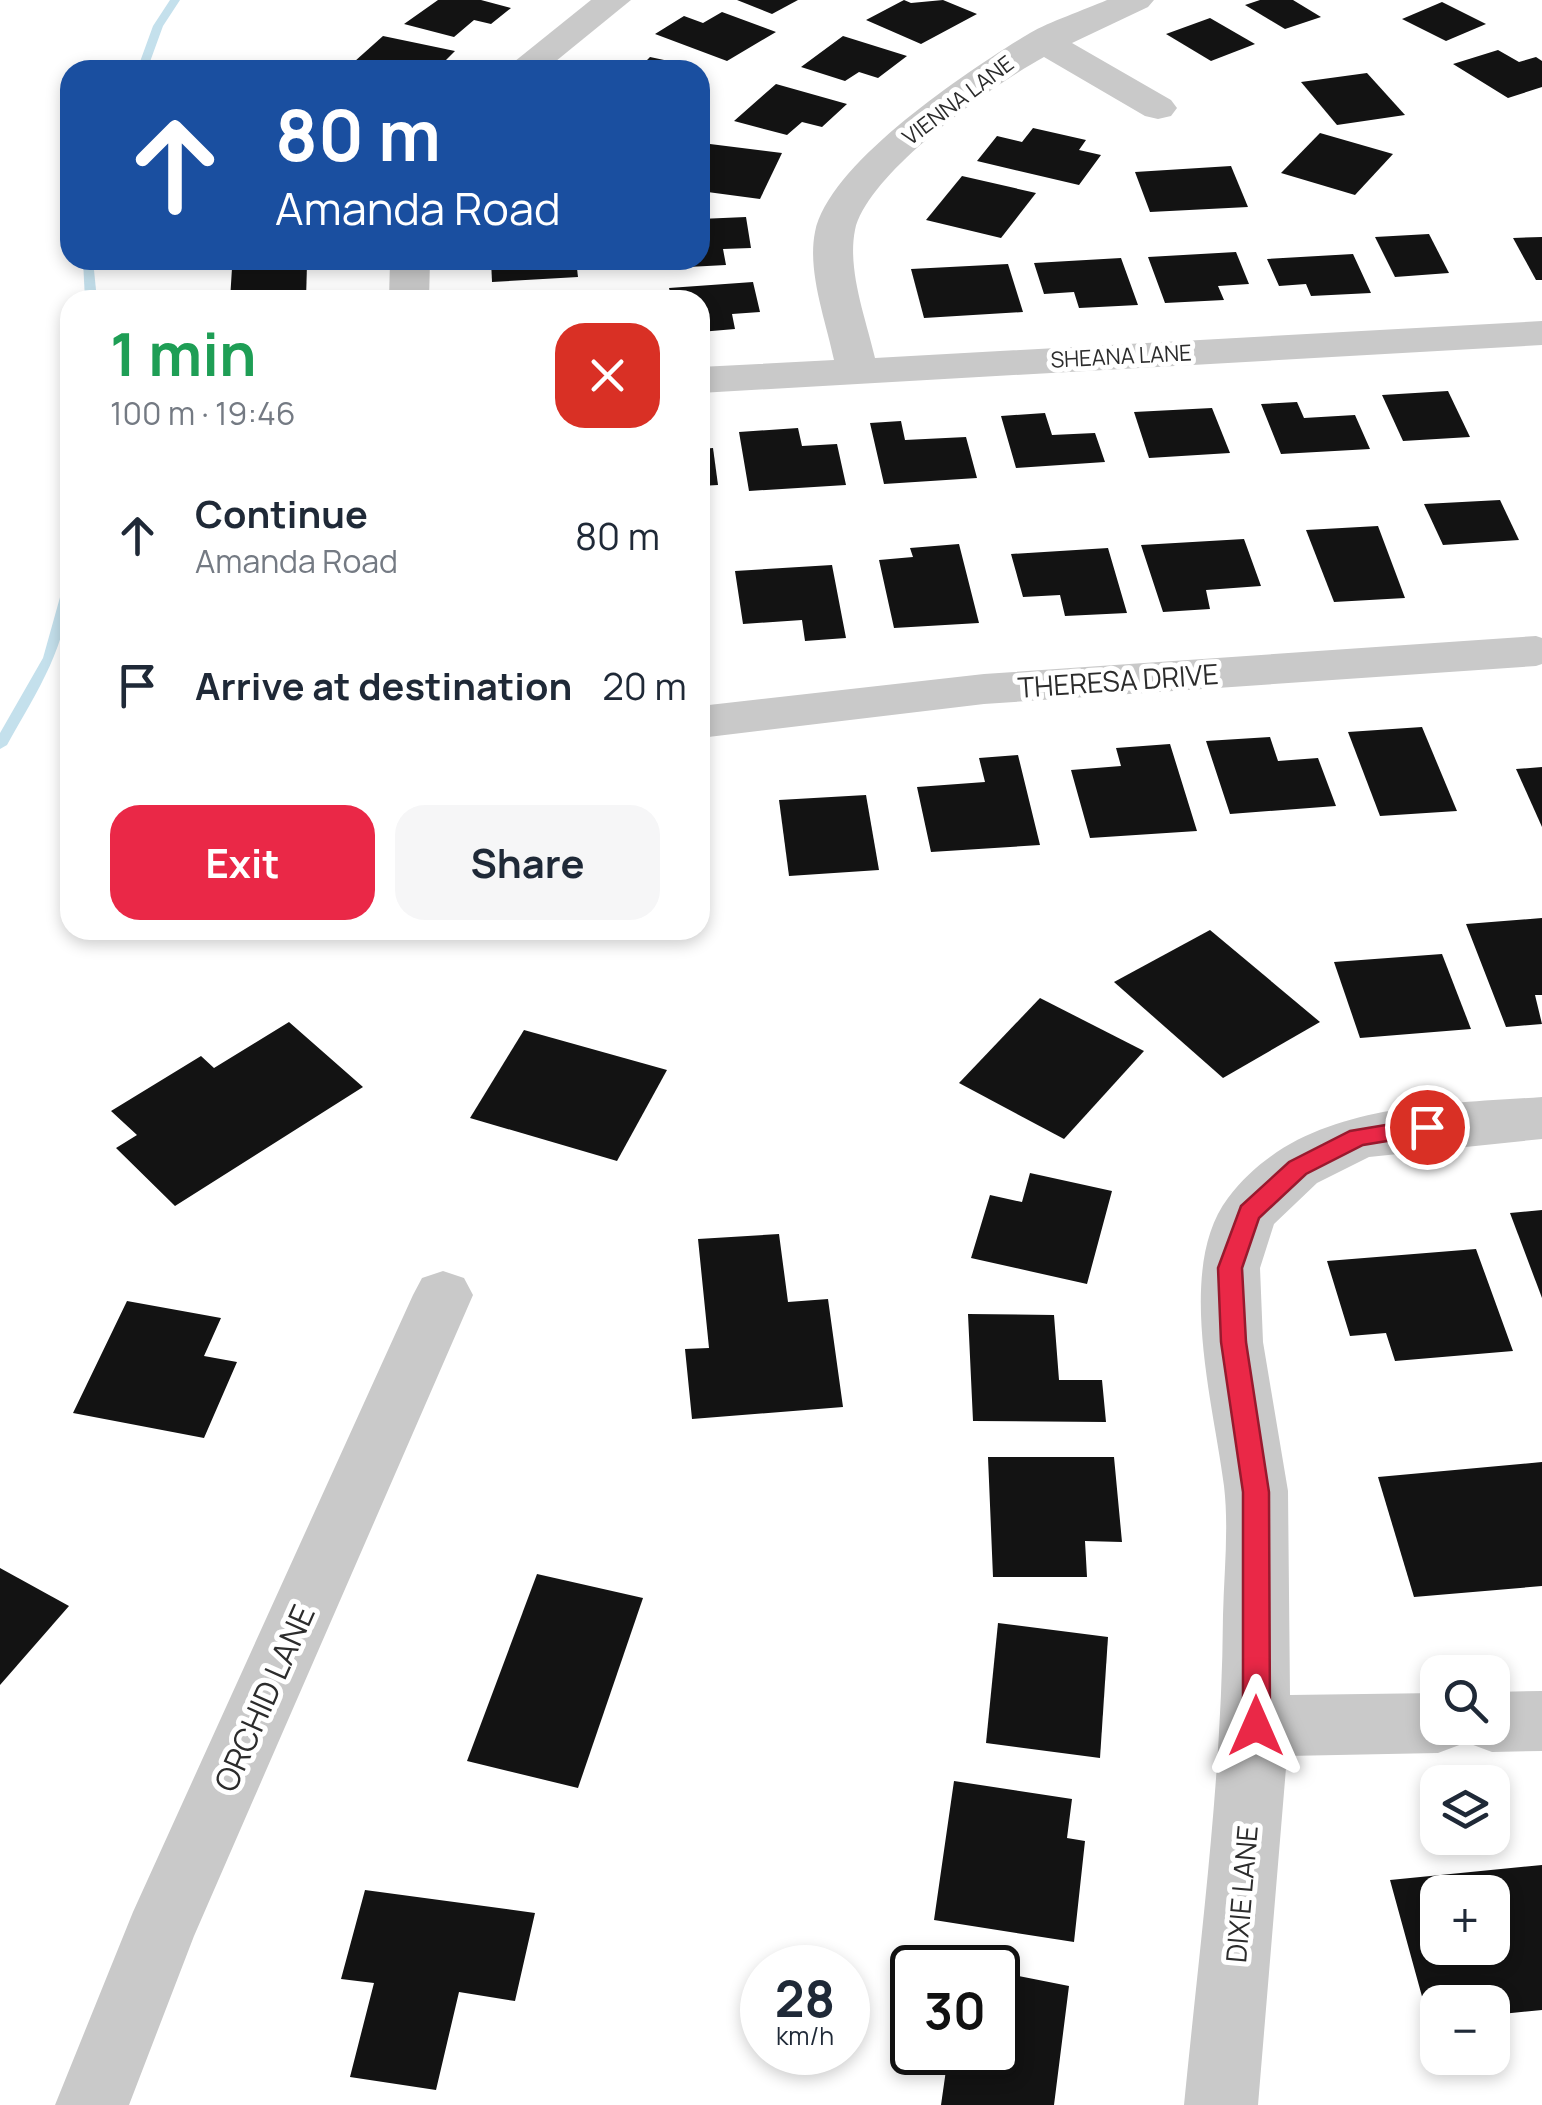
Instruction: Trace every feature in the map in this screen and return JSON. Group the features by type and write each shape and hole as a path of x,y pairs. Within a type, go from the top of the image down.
{"street":[{"path":"535,60 613,0"},
{"name":"VIENNA LANE","path":"857,370 834,243 841,211 904,137 966,89 1042,41 1136,0"},
{"path":"1042,41 1158,108"},
{"name":"SHEANA LANE","path":"710,379 1542,333"},
{"name":"THERESA DRIVE","path":"710,721 984,689 1536,652"},
{"name":"DIXIE LANE","path":"1220,2105 1256,1726 1256,1492 1233,1342 1230,1268 1249,1213 1297,1168 1358,1137 1542,1118"},
{"name":"ORCHID LANE","path":"92,2105 158,1936 443,1295"},
{"path":"1510,1722 1542,1721"},
{"path":"1256,1726 1420,1723"}],"building":[{"path":"438,0 481,0 511,8 491,24 474,20 454,37 404,24"},
{"path":"737,0 798,0 772,14"},
{"path":"904,0 943,0 977,14 921,44 866,20"},
{"path":"1260,0 1293,0 1321,17 1285,29 1245,5"},
{"path":"1442,2 1486,24 1446,41 1402,19"},
{"path":"722,12 776,32 727,61 655,34 684,16 703,23"},
{"path":"1210,18 1255,44 1211,61 1166,34"},
{"path":"383,36 455,51 446,60 356,60"},
{"path":"843,36 907,56 878,78 859,72 845,81 801,67"},
{"path":"1498,50 1519,62 1536,57 1542,61 1542,87 1508,98 1453,64"},
{"path":"1367,73 1405,115 1337,125 1301,82"},
{"path":"776,84 847,104 822,127 802,122 787,135 734,121"},
{"path":"1033,128 1086,140 1079,150 1101,155 1079,185 977,161 997,136 1022,142"},
{"path":"1320,133 1393,154 1355,195 1281,173"},
{"path":"710,144 782,153 760,199 710,192"},
{"path":"1231,166 1248,207 1150,212 1135,172"},
{"path":"962,176 1036,193 1001,238 926,220"},
{"path":"746,217 751,248 723,249 726,265 710,266 710,219"},
{"path":"1429,234 1449,273 1395,277 1375,237"},
{"path":"1542,237 1542,280 1536,280 1513,238"},
{"path":"1236,252 1249,284 1218,286 1224,300 1165,303 1148,257"},
{"path":"1353,254 1371,293 1311,296 1306,284 1279,286 1267,259"},
{"path":"1121,258 1138,305 1079,308 1074,292 1044,294 1034,263"},
{"path":"1008,264 1023,312 924,318 911,269"},
{"path":"232,270 307,270 306,290 231,290"},
{"path":"491,270 577,270 578,277 492,282"},
{"path":"753,282 760,312 732,314 735,329 710,331 710,290 669,288"},
{"path":"1448,391 1470,437 1403,441 1382,395"},
{"path":"1297,402 1304,418 1355,415 1370,449 1281,454 1261,404"},
{"path":"1212,408 1230,453 1149,458 1134,412"},
{"path":"1045,413 1052,435 1095,433 1105,462 1016,468 1001,416"},
{"path":"901,421 905,440 966,437 977,478 884,484 870,423"},
{"path":"798,428 802,446 837,444 846,485 749,491 739,432"},
{"path":"713,448 718,485 710,485"},
{"path":"1500,500 1519,540 1443,545 1424,504"},
{"path":"1378,526 1405,598 1334,602 1306,530"},
{"path":"1244,539 1261,586 1206,590 1210,609 1163,612 1141,545"},
{"path":"959,544 979,623 894,628 879,560 913,557 910,548"},
{"path":"1108,548 1127,613 1065,616 1060,595 1023,597 1011,554"},
{"path":"832,565 846,638 805,641 802,620 743,624 735,571"},
{"path":"1422,727 1457,811 1380,816 1348,732"},
{"path":"1270,737 1278,761 1318,758 1336,806 1230,814 1206,741"},
{"path":"1170,744 1197,831 1090,838 1071,770 1121,766 1116,748"},
{"path":"1018,755 1040,845 931,852 917,787 985,782 979,758"},
{"path":"1542,767 1542,827 1516,769"},
{"path":"866,795 879,870 789,876 779,800"},
{"path":"1542,918 1542,995 1535,995 1542,1024 1506,1027 1466,924"},
{"path":"1210,930 1320,1022 1223,1078 1114,982"},
{"path":"1442,954 1471,1029 1360,1038 1334,962"},
{"path":"1040,998 1144,1051 1064,1139 959,1083"},
{"path":"289,1022 363,1087 175,1206 116,1148 137,1135 111,1111 201,1056 214,1068"},
{"path":"524,1030 667,1070 617,1161 470,1118"},
{"path":"1030,1173 1112,1191 1087,1284 971,1258 990,1195 1022,1202"},
{"path":"1542,1210 1542,1298 1510,1213"},
{"path":"779,1234 788,1302 828,1299 843,1407 692,1419 685,1349 709,1348 698,1239"},
{"path":"1476,1249 1513,1351 1395,1361 1386,1333 1350,1336 1327,1261"},
{"path":"127,1301 221,1318 204,1356 237,1362 204,1438 73,1413"},
{"path":"968,1314 1054,1315 1059,1380 1102,1380 1106,1422 973,1421"},
{"path":"988,1457 1114,1457 1122,1542 1085,1541 1087,1577 993,1577"},
{"path":"1542,1462 1542,1586 1414,1597 1378,1477"},
{"path":"0,1568 69,1606 0,1685"},
{"path":"537,1574 643,1598 578,1788 467,1761"},
{"path":"998,1623 1108,1637 1100,1758 986,1743"},
{"path":"954,1781 1072,1799 1067,1838 1085,1841 1074,1942 934,1920"},
{"path":"1542,1865 1542,2010 1510,2013 1510,1985 1420,1985 1420,1989 1390,1880 1420,1877 1420,1965 1510,1965 1510,1875 1441,1875"},
{"path":"365,1890 535,1913 515,2001 459,1992 436,2090 350,2077 374,1983 341,1979"},
{"path":"1020,1976 1069,1986 1054,2105 941,2105 945,2075 1020,2075"}],"waterway":[{"path":"146,60 158,26 175,0"},
{"path":"89,270 90,290"},
{"path":"0,745 49,658 60,619"}],"route":[{"path":"1256,1726 1256,1492 1233,1342 1230,1268 1249,1213 1297,1168 1358,1137 1427,1127"}]}
